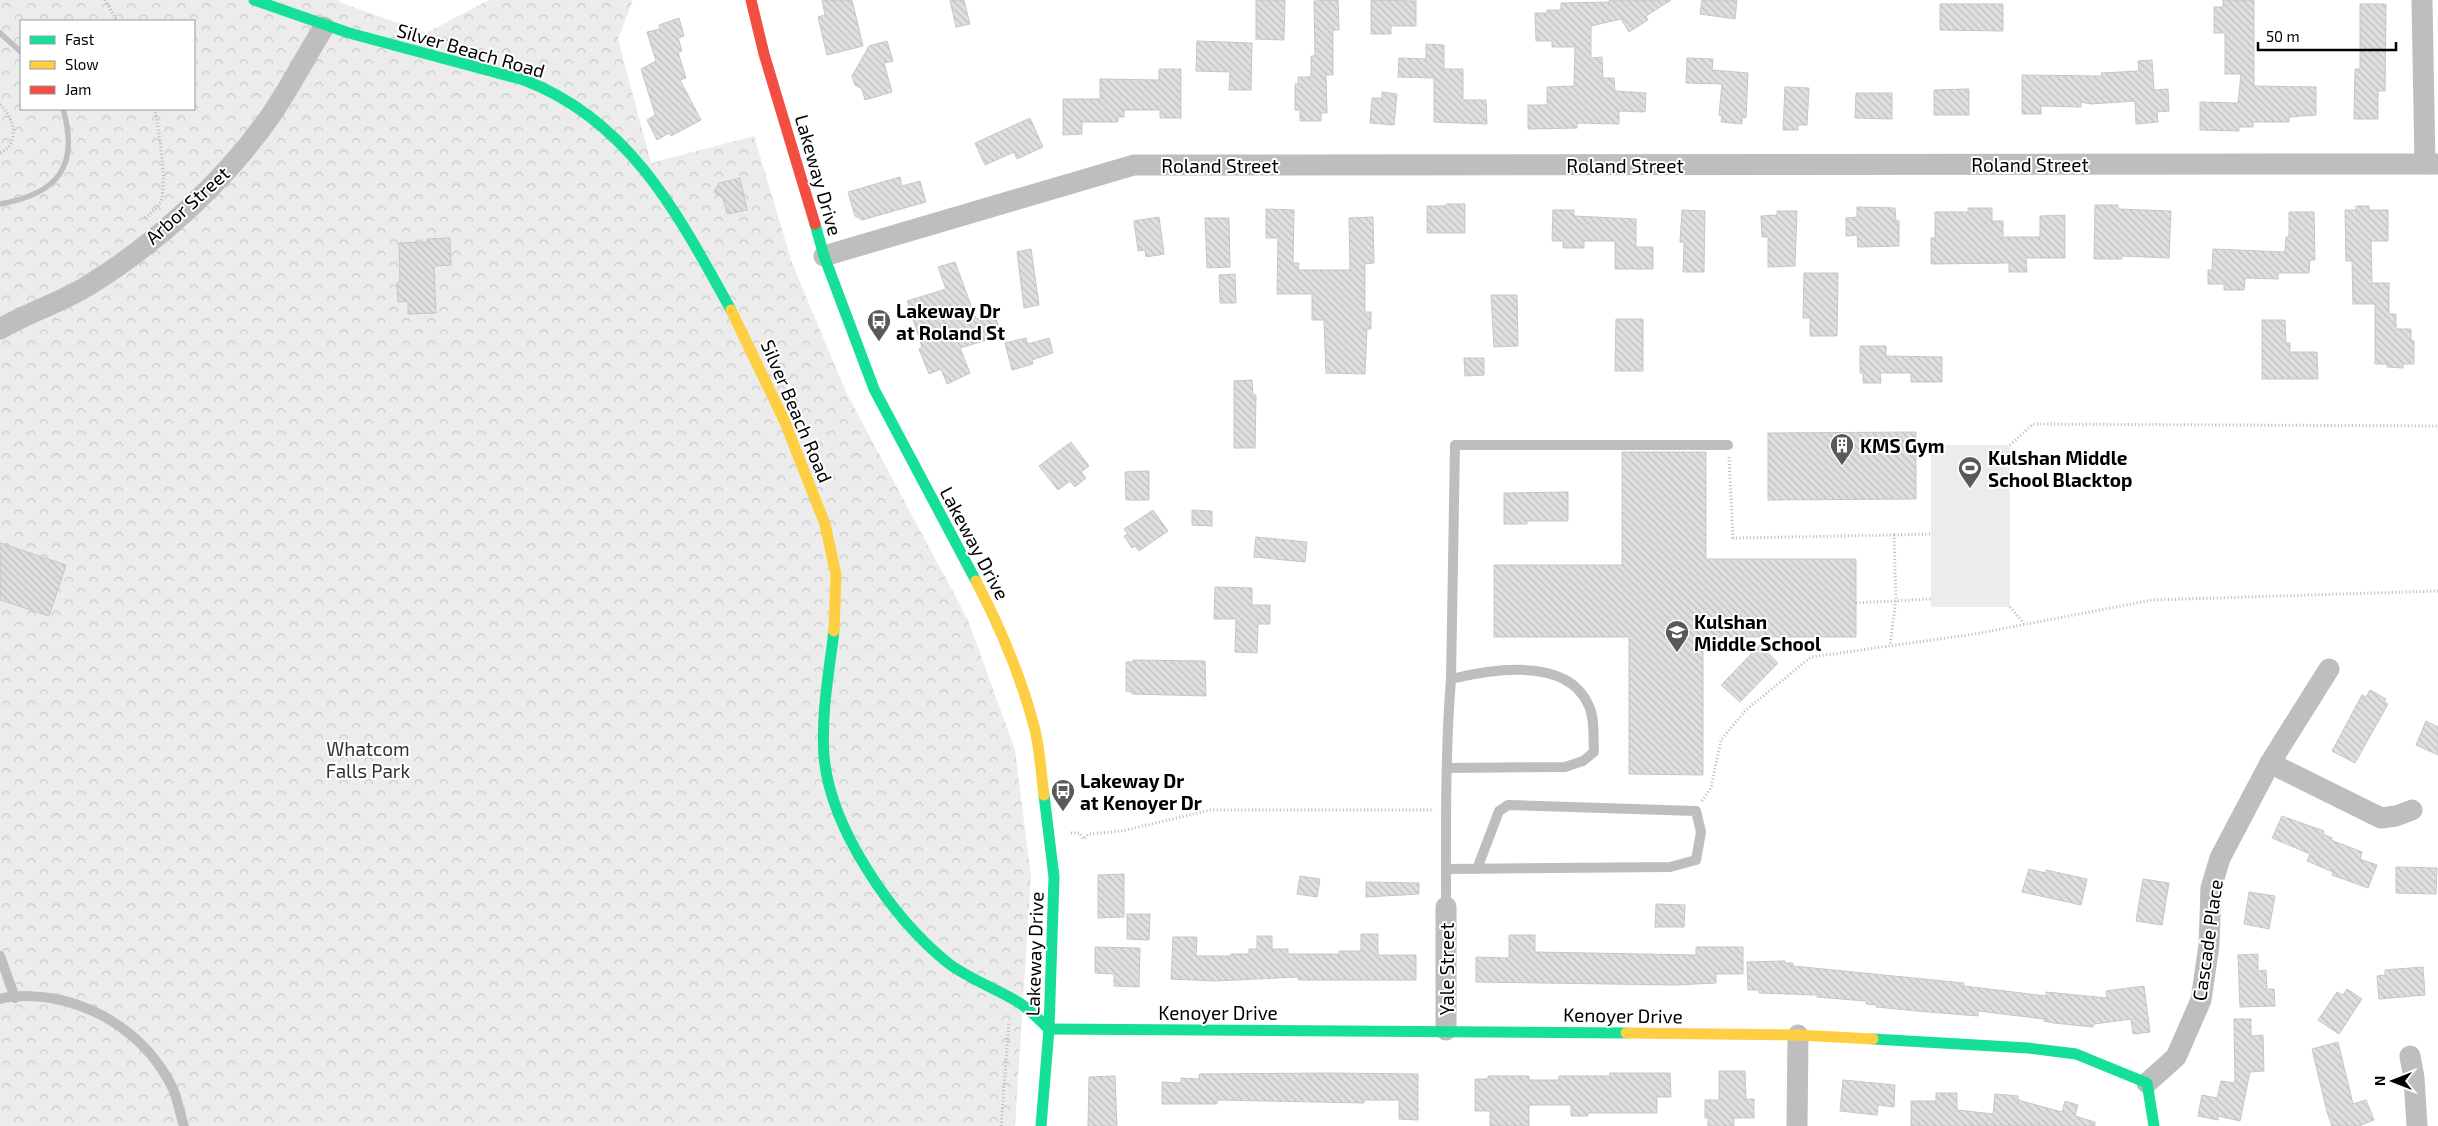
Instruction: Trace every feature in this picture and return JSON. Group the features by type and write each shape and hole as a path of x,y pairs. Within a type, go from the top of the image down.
{"street":[{"name":"Silver Beach Road","path":"254,0 324,27 502,74 547,90 574,105 606,129 633,155 650,175 759,361 810,483 831,549 836,568 835,623 825,714 823,758 832,798 845,827 895,906 921,937 950,964 972,979 1018,1001 1049,1029"},
{"name":"Lakeway Drive","path":"750,0 764,54 824,256 874,388 987,602 1021,685 1035,732 1051,842 1054,877 1049,1029 1041,1126"},
{"path":"2422,0 2431,164"},
{"name":"Arbor Street","path":"0,329 86,287 118,266 208,190 241,155 272,114 324,27"},
{"name":"Roland Street","path":"824,256 1134,165 2431,164"},
{"name":"Cascade Place","path":"2147,1083 2176,1057 2201,1000 2209,945 2211,888 2220,858 2270,763 2329,669"},
{"path":"2270,763 2381,818 2396,816 2412,810"},
{"name":"Yale Street","path":"1446,908 1446,1030"},
{"name":"Kenoyer Drive","path":"1049,1029 1446,1030 1798,1035 2028,1048 2076,1054 2147,1083"},
{"path":"1797,1126 1798,1035"},
{"path":"2410,1056 2414,1078 2417,1126"},
{"path":"2147,1083 2154,1126"}],"lane":[{"path":"1446,908 1456,445 1728,445"},
{"path":"1448,768 1565,767 1582,760 1594,752 1590,706 1579,691 1563,677 1544,671 1502,671 1475,673 1451,679"},
{"path":"1446,869 1670,867 1696,860 1701,832 1696,811 1508,805 1499,810 1477,868"},
{"path":"0,956 15,998"},
{"path":"0,999 45,997 85,1006 122,1026 152,1054 173,1090 184,1126"}],"path":[{"path":"105,0 116,20"},
{"path":"0,105 8,111 13,126 13,140 5,151 0,153"},
{"path":"143,220 157,208 162,198 161,147 155,110"},
{"path":"2010,445 2033,424 2438,426"},
{"path":"1728,445 1733,538 1930,534"},
{"path":"1890,646 1896,599 1894,535"},
{"path":"1696,811 1710,788 1721,740 1746,710 1811,657 1975,634 2152,600 2438,591"},
{"path":"1856,603 1896,599 1930,599"},
{"path":"2010,607 2024,624"},
{"path":"1070,833 1080,833 1083,839 1089,834 1122,831 1210,810 1447,810"},
{"path":"1001,1126 1009,1018"}],"green space":[{"name":"Whatcom Falls Park","path":"0,0 339,0 339,2 426,33 489,0 633,0 618,39 651,163 754,136 792,263 846,392 968,620 1015,750 1031,877 1015,1126 0,1126"},
{"name":"Kulshan Middle School Blacktop","path":"1931,445 2010,445 2010,607 1931,607"}],"building":[{"path":"822,0 852,0 863,46 827,55 818,17 825,15"},
{"path":"950,0 964,0 970,24 956,27"},
{"path":"1256,0 1285,0 1284,40 1256,39"},
{"path":"1338,0 1339,30 1333,30 1333,75 1326,75 1327,113 1321,113 1321,121 1300,121 1300,110 1295,110 1295,84 1298,84 1298,77 1311,77 1311,56 1315,56 1314,1"},
{"path":"1371,0 1416,1 1416,26 1391,26 1391,34 1371,34"},
{"path":"1609,0 1671,0 1646,16 1648,20 1629,32 1621,19 1591,26 1591,58 1602,57 1603,78 1614,78 1615,91 1646,93 1645,112 1619,111 1619,124 1577,123 1577,128 1528,129 1528,105 1547,105 1547,87 1574,86 1575,47 1552,47 1552,41 1536,41 1535,13 1547,13 1547,10 1561,10 1561,3 1610,2"},
{"path":"1702,0 1737,0 1735,19 1700,14"},
{"path":"2223,0 2254,0 2254,86 2316,87 2316,115 2289,117 2289,122 2253,122 2253,127 2239,127 2239,131 2200,130 2200,102 2238,103 2241,74 2225,74 2225,33 2214,33 2214,7 2223,7"},
{"path":"1940,4 2003,4 2003,31 1940,30"},
{"path":"2360,4 2386,4 2385,91 2378,91 2378,119 2354,119 2355,69 2360,69"},
{"path":"679,18 684,36 678,38 682,51 678,52 686,78 680,80 701,120 671,136 669,133 657,140 647,120 655,114 641,69 656,61 647,32 660,29 659,25"},
{"path":"887,41 893,61 884,63 892,92 865,100 862,89 855,85 852,76 869,46"},
{"path":"1197,41 1252,43 1251,90 1229,90 1230,72 1196,71"},
{"path":"1426,44 1444,45 1444,69 1463,69 1463,100 1486,100 1487,124 1434,122 1434,78 1398,77 1399,58 1426,59"},
{"path":"1687,58 1713,59 1712,70 1748,73 1746,118 1742,117 1742,124 1721,122 1722,116 1719,115 1722,84 1686,83"},
{"path":"2152,60 2154,90 2168,89 2169,111 2157,112 2158,122 2136,124 2135,101 2091,104 2081,102 2081,107 2041,106 2041,114 2022,114 2022,75 2102,76 2101,73 2139,71 2138,61"},
{"path":"1159,69 1181,69 1181,118 1160,118 1160,110 1124,110 1124,117 1118,117 1118,122 1082,122 1082,134 1063,135 1063,99 1100,99 1100,79 1159,80"},
{"path":"1785,87 1809,88 1807,125 1798,125 1798,130 1783,130"},
{"path":"1969,89 1969,115 1934,115 1934,90"},
{"path":"1382,92 1397,94 1394,125 1370,123 1372,98 1382,98"},
{"path":"1856,93 1892,93 1892,119 1855,118"},
{"path":"1030,118 1043,147 1017,159 1014,152 985,165 975,143"},
{"path":"900,177 902,186 920,181 926,202 862,220 855,216 848,192"},
{"path":"740,178 747,210 727,214 723,198 714,192 719,183"},
{"path":"1446,204 1465,204 1465,233 1427,233 1427,206 1446,206"},
{"path":"2095,205 2118,205 2118,209 2171,211 2169,258 2122,256 2122,259 2094,259"},
{"path":"2356,206 2369,206 2369,210 2388,210 2388,241 2371,241 2372,283 2389,283 2389,314 2396,314 2396,329 2411,329 2411,340 2414,341 2414,364 2403,364 2403,368 2387,367 2387,364 2375,364 2375,304 2353,304 2352,261 2346,261 2345,210 2356,210"},
{"path":"1857,207 1895,208 1896,221 1899,221 1899,246 1858,247 1857,235 1846,236 1846,218 1857,217"},
{"path":"1968,208 1992,208 1992,221 2003,221 2003,237 2040,237 2040,216 2065,215 2065,258 2026,258 2027,272 2009,272 2009,263 1931,264 1931,238 1935,238 1935,212 1968,212"},
{"path":"1266,209 1294,210 1293,263 1299,263 1298,270 1350,270 1349,218 1373,217 1374,263 1365,264 1365,312 1371,312 1371,329 1367,329 1365,374 1326,373 1324,320 1312,320 1312,294 1277,294 1278,238 1266,238"},
{"path":"1553,210 1574,210 1574,216 1636,219 1636,247 1653,247 1653,269 1615,269 1615,241 1584,241 1584,248 1563,248 1563,241 1552,241"},
{"path":"1682,210 1705,211 1704,272 1683,272 1684,242 1680,242"},
{"path":"1777,211 1797,211 1795,266 1768,267 1768,237 1762,237 1761,216 1777,215"},
{"path":"2289,212 2314,212 2315,260 2310,260 2309,273 2278,273 2278,279 2245,278 2244,290 2224,290 2224,284 2208,284 2208,270 2212,270 2213,249 2285,252 2286,237 2289,237"},
{"path":"1159,217 1164,254 1146,257 1145,250 1138,251 1134,221"},
{"path":"1205,218 1229,218 1230,267 1207,268"},
{"path":"450,238 451,265 434,266 436,313 408,314 408,301 398,302 397,283 400,282 399,243 427,242 427,239"},
{"path":"1031,249 1039,305 1024,308 1017,252"},
{"path":"955,262 976,319 995,314 1001,336 960,348 970,373 947,384 941,369 929,374 919,349 922,347 907,301 946,289 938,267"},
{"path":"1804,273 1838,273 1837,336 1810,336 1810,318 1803,318"},
{"path":"1235,274 1236,303 1220,303 1219,275"},
{"path":"1491,295 1517,295 1518,346 1494,347"},
{"path":"1616,319 1643,319 1643,371 1615,371"},
{"path":"2262,320 2285,320 2286,343 2290,343 2290,352 2317,352 2318,379 2262,379"},
{"path":"1026,338 1028,344 1049,338 1053,353 1032,360 1033,364 1012,370 1005,343"},
{"path":"1860,346 1886,346 1886,356 1942,357 1942,382 1911,382 1911,373 1880,373 1881,383 1863,383 1863,373 1860,373"},
{"path":"1464,358 1484,358 1484,375 1465,376"},
{"path":"1252,380 1253,395 1256,395 1255,448 1234,448 1234,381"},
{"name":"KMS Gym","path":"1916,432 1916,499 1768,500 1768,433"},
{"path":"1071,442 1089,466 1081,472 1086,478 1075,487 1070,481 1058,490 1039,466"},
{"path":"1622,452 1706,452 1706,559 1856,559 1856,637 1703,637 1703,775 1629,774 1629,637 1494,637 1494,565 1622,565"},
{"path":"1149,471 1149,500 1126,500 1125,472"},
{"path":"1568,492 1568,521 1527,521 1527,524 1504,524 1504,493"},
{"path":"1153,510 1168,531 1139,551 1135,546 1132,548 1124,536 1128,534 1124,529"},
{"path":"1192,510 1212,511 1212,526 1192,525"},
{"path":"1256,537 1307,542 1305,562 1254,557"},
{"path":"0,543 66,565 49,616 0,600"},
{"path":"1215,587 1252,588 1252,605 1270,605 1270,624 1258,624 1257,653 1235,652 1236,619 1214,619"},
{"path":"1760,645 1778,663 1740,702 1721,685"},
{"path":"1133,660 1205,661 1206,696 1132,694 1132,692 1126,691 1126,662 1133,662"},
{"path":"2370,690 2386,699 2384,702 2388,704 2355,763 2332,751 2362,695 2366,697"},
{"path":"2426,721 2438,727 2438,755 2416,745"},
{"path":"2282,816 2324,831 2323,834 2332,838 2331,840 2362,852 2360,859 2377,865 2368,888 2332,875 2333,872 2307,861 2310,854 2272,838"},
{"path":"2396,867 2437,868 2436,894 2396,893"},
{"path":"2029,869 2046,873 2046,870 2087,879 2081,905 2022,892"},
{"path":"1124,874 1124,917 1098,918 1098,875"},
{"path":"1300,876 1320,879 1317,897 1297,894"},
{"path":"2143,879 2169,883 2162,925 2136,921"},
{"path":"1366,882 1419,883 1419,894 1366,897"},
{"path":"2249,892 2275,896 2269,929 2244,924"},
{"path":"1656,904 1685,905 1684,927 1655,927"},
{"path":"1127,914 1150,914 1149,940 1127,939"},
{"path":"1361,934 1378,934 1378,955 1416,955 1416,980 1298,980 1298,977 1215,981 1171,979 1173,937 1197,937 1196,956 1231,956 1231,954 1249,954 1249,949 1257,949 1257,936 1272,936 1272,949 1288,949 1288,954 1339,954 1339,951 1361,951"},
{"path":"1509,935 1535,935 1535,952 1696,955 1696,947 1743,947 1743,974 1716,974 1716,983 1675,985 1476,982 1476,957 1509,958"},
{"path":"1095,947 1140,948 1139,987 1114,986 1114,974 1095,973"},
{"path":"2258,954 2258,971 2266,970 2267,989 2274,989 2275,1006 2240,1007 2238,955"},
{"path":"1785,961 1785,963 1793,963 1793,966 1964,983 1964,986 2046,996 2046,992 2107,998 2106,991 2144,986 2150,1032 2133,1034 2131,1019 2094,1024 2093,1027 1978,1011 1978,1016 1917,1011 1876,1007 1877,1005 1866,1004 1866,1001 1817,997 1817,995 1759,993 1759,990 1748,990 1747,962"},
{"path":"2423,967 2425,995 2379,999 2377,976 2385,975 2385,970"},
{"path":"2347,989 2362,999 2339,1034 2318,1020 2337,992 2343,995"},
{"path":"2234,1019 2251,1019 2251,1036 2263,1035 2264,1071 2250,1072 2240,1121 2218,1116 2218,1120 2198,1116 2202,1095 2217,1098 2221,1081 2235,1083"},
{"path":"2338,1042 2353,1104 2366,1100 2374,1120 2359,1126 2332,1126 2327,1112 2312,1049"},
{"path":"1719,1071 1745,1071 1746,1099 1754,1099 1754,1118 1734,1118 1734,1126 1708,1126 1708,1118 1705,1118 1705,1100 1719,1100"},
{"path":"1610,1073 1670,1073 1671,1097 1657,1097 1657,1113 1588,1113 1588,1116 1571,1116 1571,1105 1529,1105 1529,1126 1490,1126 1490,1111 1475,1111 1475,1079 1488,1079 1488,1076 1529,1076 1529,1080 1559,1080 1559,1076 1610,1076"},
{"path":"1199,1074 1418,1074 1418,1120 1399,1119 1399,1100 1364,1100 1364,1103 1217,1100 1217,1104 1162,1104 1162,1082 1181,1083 1181,1078 1199,1079"},
{"path":"1115,1076 1117,1126 1088,1126 1089,1077"},
{"path":"1843,1080 1895,1085 1894,1107 1878,1105 1877,1115 1840,1111"},
{"path":"1936,1093 1957,1093 1957,1110 1993,1114 1995,1094 2018,1096 2018,1100 2062,1112 2065,1101 2078,1105 2075,1116 2095,1122 2095,1126 1911,1126 1911,1101 1936,1101"}],"waterway":[{"path":"0,33 20,51"},
{"path":"0,204 36,193 49,185 59,174 66,162 68,147 68,129 63,110"}],"traffic: fast":[{"path":"254,0 349,33 524,80 561,98 594,120 622,146 648,175 671,206 692,240 731,310"},
{"path":"815,224 824,256 874,389 976,581"},
{"path":"834,631 825,709 824,756 829,784 838,812 851,841 867,870 886,897 927,944 956,969 1022,1005 1049,1029"},
{"path":"1041,1126 1049,1029 1054,877 1044,795"},
{"path":"1049,1029 1626,1033"},
{"path":"1873,1039 2028,1048 2076,1054 2147,1083 2154,1126"}],"traffic: slow":[{"path":"731,310 784,420 825,524 836,575 834,631"},
{"path":"976,581 1002,635 1024,692 1037,738 1044,795"},
{"path":"1626,1033 1798,1035 1873,1039"}],"traffic: jam":[{"path":"751,0 764,54 815,224"}],"place":[{"name":"Lakeway Dr at Roland St","path":"879,342"},
{"name":"KMS Gym","path":"1842,466"},
{"name":"Kulshan Middle School Blacktop","path":"1970,489"},
{"name":"Kulshan Middle School","path":"1677,653"},
{"name":"Lakeway Dr at Kenoyer Dr","path":"1063,812"}]}
